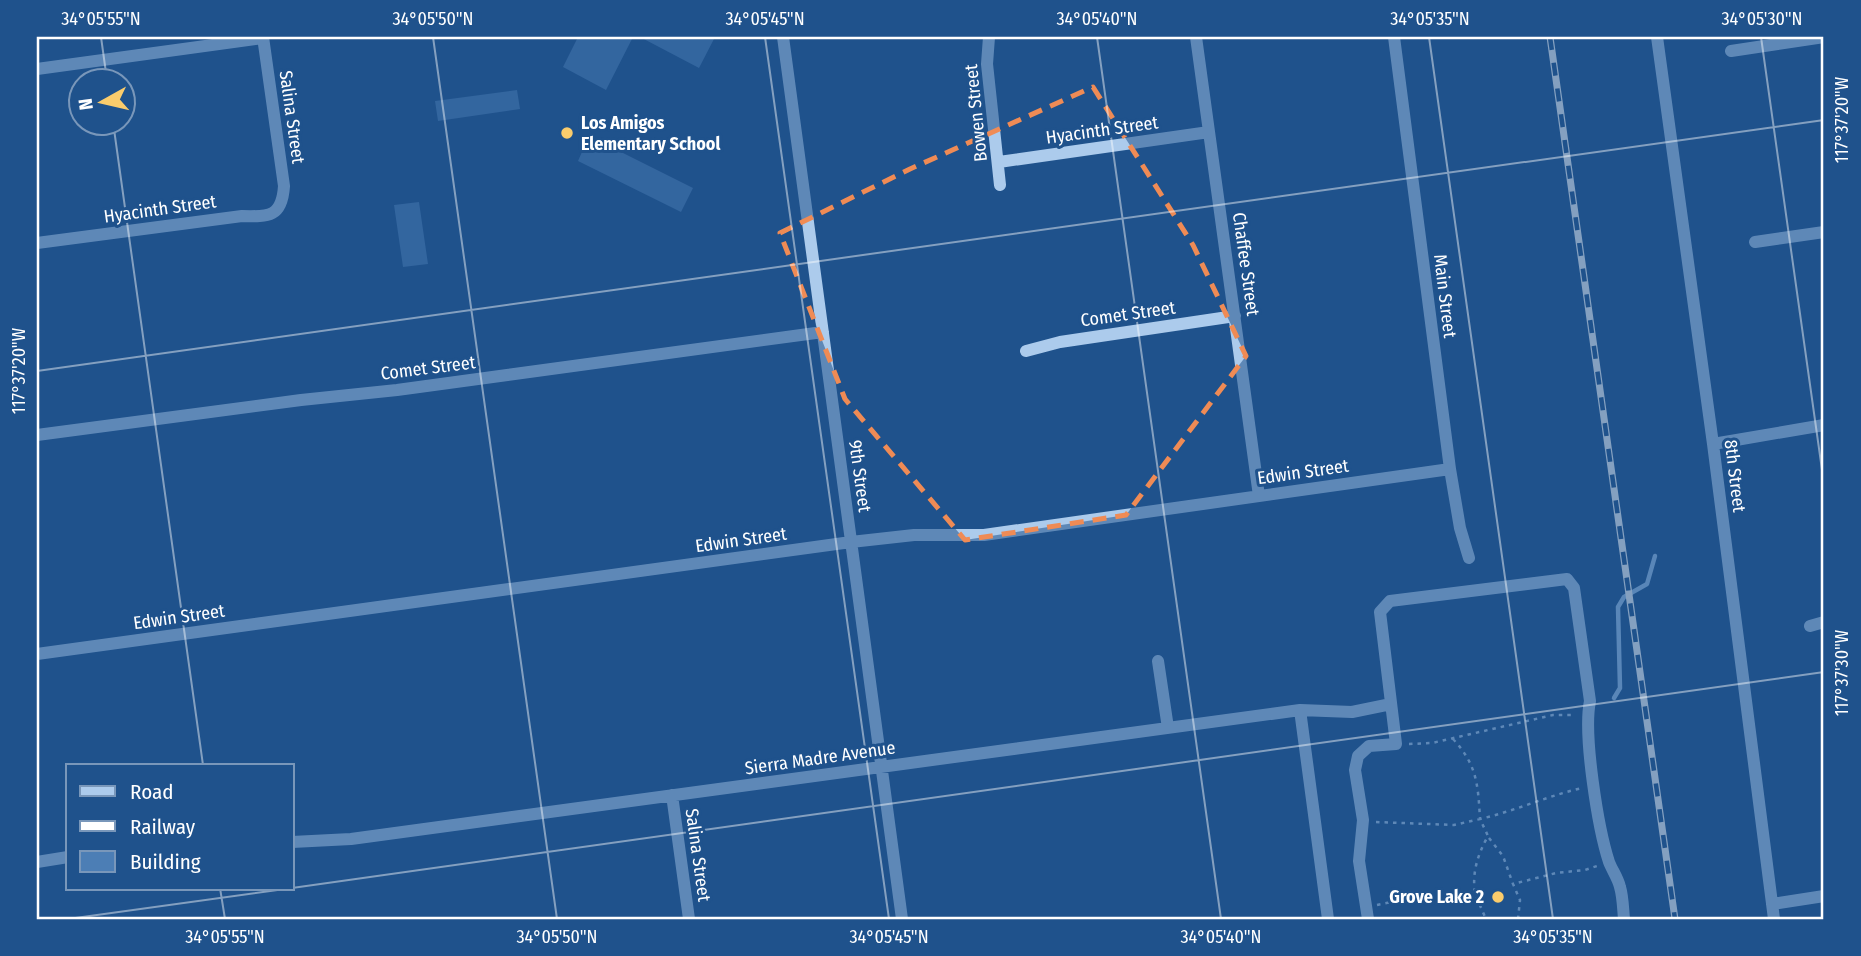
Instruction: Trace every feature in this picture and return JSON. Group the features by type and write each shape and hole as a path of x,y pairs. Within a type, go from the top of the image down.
{"street":[{"path":"37,69 263,37"},
{"name":"Salina Street","path":"263,37 284,186 283,203"},
{"name":"9th Street","path":"783,37 902,919"},
{"name":"Bowen Street","path":"989,37 987,64 1000,185"},
{"name":"Chaffee Street","path":"1196,37 1259,496"},
{"name":"Main Street","path":"1394,37 1450,469 1460,528 1469,558"},
{"name":"8th Street","path":"1657,37 1774,919"},
{"path":"1731,51 1824,37"},
{"name":"Hyacinth Street","path":"999,162 1209,132"},
{"name":"Hyacinth Street","path":"37,243 242,216 264,217 276,211 283,203"},
{"path":"1755,242 1824,232"},
{"name":"Comet Street","path":"1026,351 1060,342 1236,316"},
{"name":"Comet Street","path":"37,435 397,390 823,332"},
{"path":"1713,444 1824,425"},
{"name":"Edwin Street","path":"37,654 851,542 914,535 984,535 1450,469"},
{"path":"1368,914 1359,861 1363,820 1355,770 1358,756 1369,746 1396,744 1380,612 1390,601 1567,579 1574,587 1590,701 1587,715 1595,785 1609,862 1620,886 1625,919"},
{"path":"1810,626 1824,622"},
{"path":"1158,661 1168,728"},
{"name":"Sierra Madre Avenue","path":"294,842 351,839 1300,710 1352,712 1391,704"},
{"path":"1300,710 1328,919"},
{"name":"Salina Street","path":"672,795 689,919"},
{"path":"37,862 66,857"},
{"path":"1772,905 1824,896"}],"path":[{"path":"1396,744 1432,743 1566,713 1587,715"},
{"path":"1453,739 1467,755 1478,785 1480,819 1488,836 1503,856 1520,900 1518,919"},
{"path":"1363,820 1409,825 1454,825 1510,812 1537,801 1595,785"},
{"path":"1486,919 1475,894 1472,878 1480,851 1488,836"},
{"path":"1513,884 1556,873 1585,870 1609,862"},
{"path":"1368,914 1412,897 1475,894"}],"highlighted area":[{"path":"1093,87 1193,245 1246,356 1126,515 965,540 845,399 780,233 910,169"}],"building":[{"path":"578,37 633,37 606,90 563,67"},
{"path":"640,37 715,37 699,68"},
{"path":"517,90 520,109 438,121 435,101"},
{"path":"589,136 693,188 681,212 578,161"},
{"path":"419,202 428,264 403,267 394,205"}],"waterway":[{"path":"1614,698 1620,688 1618,607 1624,597 1647,584 1655,556"}],"railway":[{"path":"1550,37 1675,919"}],"place":[{"name":"Los Amigos Elementary School","path":"567,133"},
{"name":"Grove Lake 2","path":"1498,897"}]}
